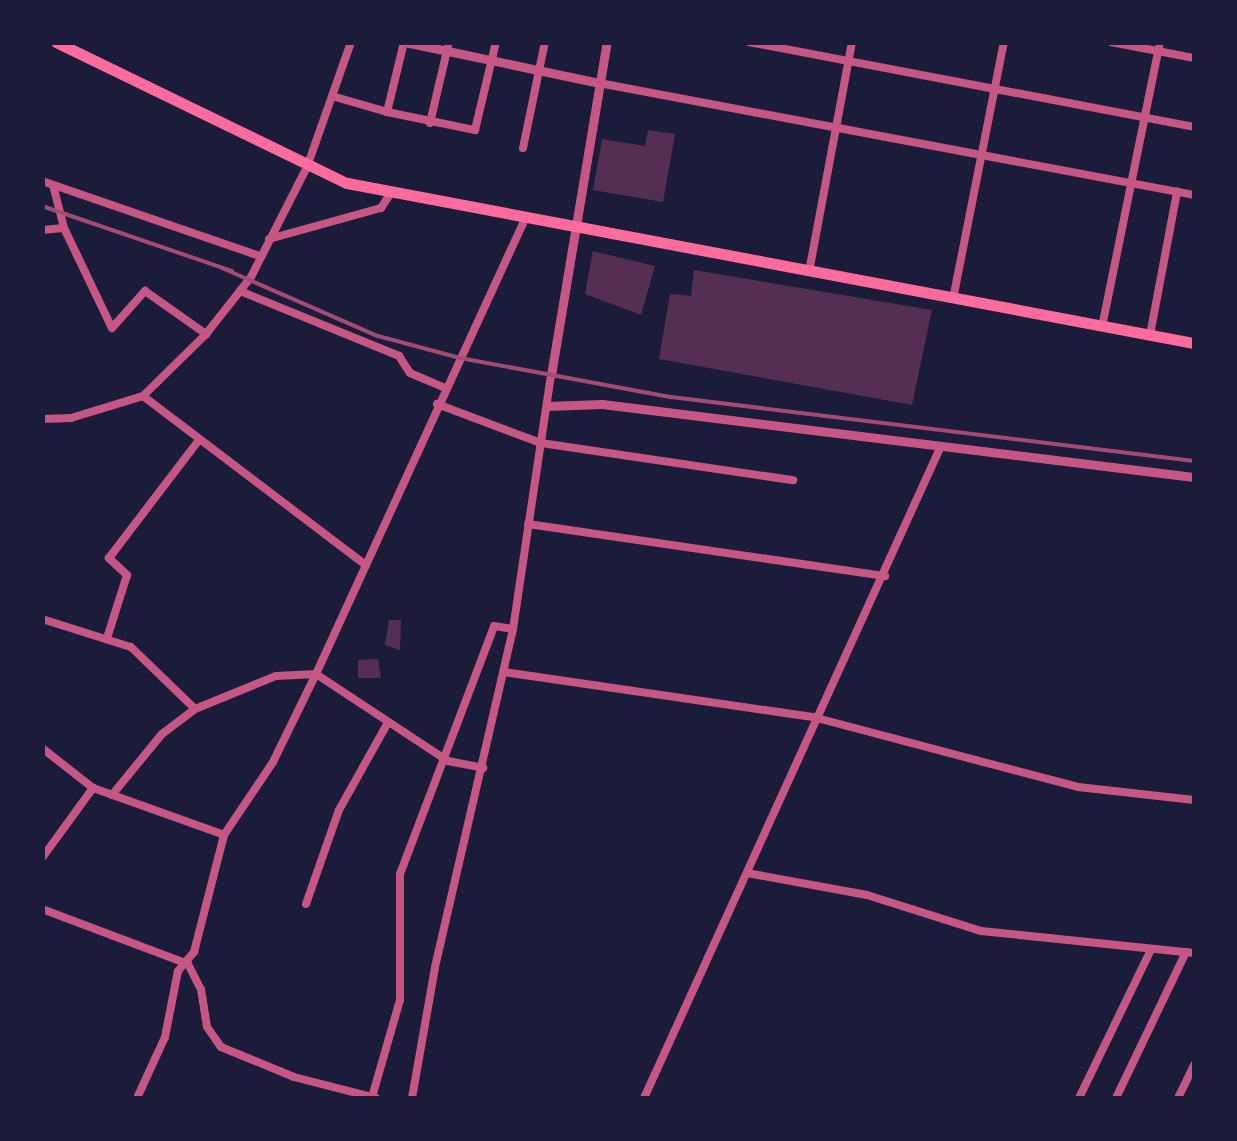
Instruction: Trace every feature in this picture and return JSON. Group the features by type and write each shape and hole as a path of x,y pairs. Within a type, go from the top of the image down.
{"main road":[{"path":"56,42 307,167 390,194 1194,343"}],"street":[{"path":"42,419 71,418 143,396 206,334 240,291 307,167 351,42"},
{"path":"387,112 405,42 447,48 539,72 1194,195"},
{"path":"332,96 430,123 478,128 496,42"},
{"path":"523,148 544,42"},
{"path":"412,1098 434,967 512,629 607,42"},
{"path":"749,42 1194,127"},
{"path":"809,272 852,42"},
{"path":"953,300 1004,42"},
{"path":"1112,42 1159,47 1194,58"},
{"path":"1102,327 1159,47"},
{"path":"430,123 447,48"},
{"path":"42,181 260,256"},
{"path":"53,184 64,228 112,328 145,291 206,334"},
{"path":"1150,335 1177,192"},
{"path":"269,239 381,208 390,194"},
{"path":"138,1098 165,1037 178,971 188,964 224,835 273,762 316,674 524,219"},
{"path":"42,230 64,228"},
{"path":"240,291 399,356 410,373 445,388"},
{"path":"143,396 366,565"},
{"path":"438,404 542,442 794,480"},
{"path":"547,406 602,404 1194,477"},
{"path":"108,635 128,575 109,558 198,440"},
{"path":"644,1098 941,446"},
{"path":"528,524 885,576"},
{"path":"42,619 108,635 131,647 195,709"},
{"path":"42,909 188,964 202,989 207,1028 221,1046 294,1077 374,1098 400,1000 400,874 448,761 494,626 512,629"},
{"path":"504,672 814,718 1078,787 1194,800"},
{"path":"112,795 162,734 195,709 276,676 316,674 386,726 448,761 482,768"},
{"path":"306,904 339,810 386,726"},
{"path":"42,748 93,788 224,835"},
{"path":"42,858 93,788"},
{"path":"746,873 867,895 981,931 1190,953 1116,1098"},
{"path":"1079,1098 1152,950"},
{"path":"1178,1098 1194,1065"}],"building":[{"path":"648,130 675,134 663,202 593,190 602,139 645,146"},
{"path":"593,251 655,266 641,315 585,294"},
{"path":"694,270 932,310 912,405 659,359 670,294 691,296"},
{"path":"389,620 401,620 400,650 385,645"},
{"path":"378,659 381,678 358,678 358,660"}],"railway":[{"path":"42,206 232,271"},
{"path":"222,268 378,336 460,358 671,397 1194,461"}]}
